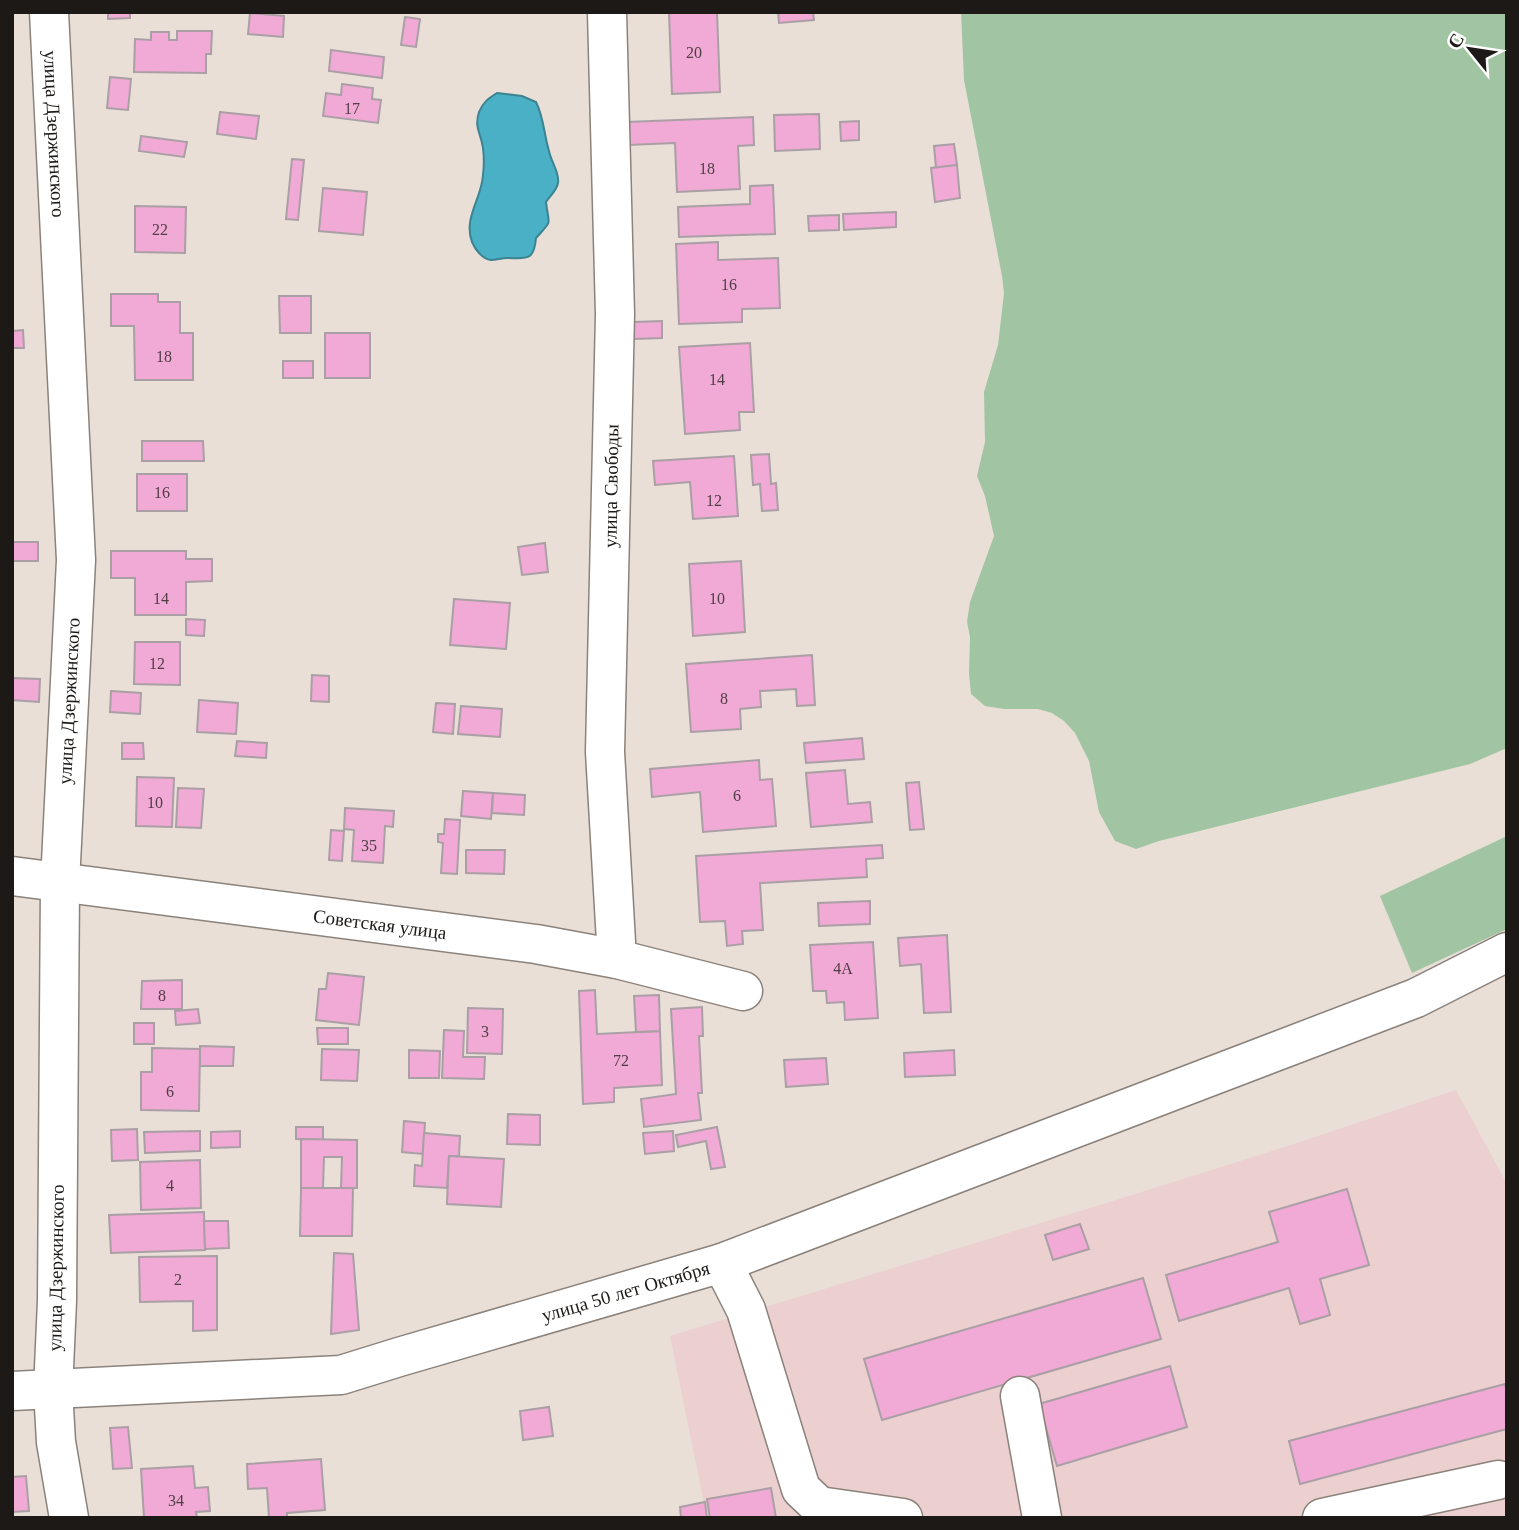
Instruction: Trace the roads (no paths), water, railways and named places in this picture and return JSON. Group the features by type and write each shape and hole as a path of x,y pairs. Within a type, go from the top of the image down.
{"street":[{"name":"улица Дзержинского","path":"49,12 76,560 60,883 57,1301 53,1390 56,1441 69,1518"},
{"name":"улица Свободы","path":"607,12 615,314 605,752 617,959"},
{"name":"Советская улица","path":"12,876 536,944 617,959 743,991"},
{"name":"улица 50 лет Октября","path":"12,1391 341,1376 722,1263 1416,998 1507,952"},
{"path":"722,1263 746,1310 801,1489 819,1506 902,1518"},
{"path":"1020,1396 1042,1518"},
{"path":"1322,1518 1498,1480"}],"water":[{"path":"497,93 522,96 536,102 558,175 556,188 546,202 548,222 536,238 531,255 524,258 488,259 475,248 470,233 471,216 484,169 478,118 484,103"}]}
